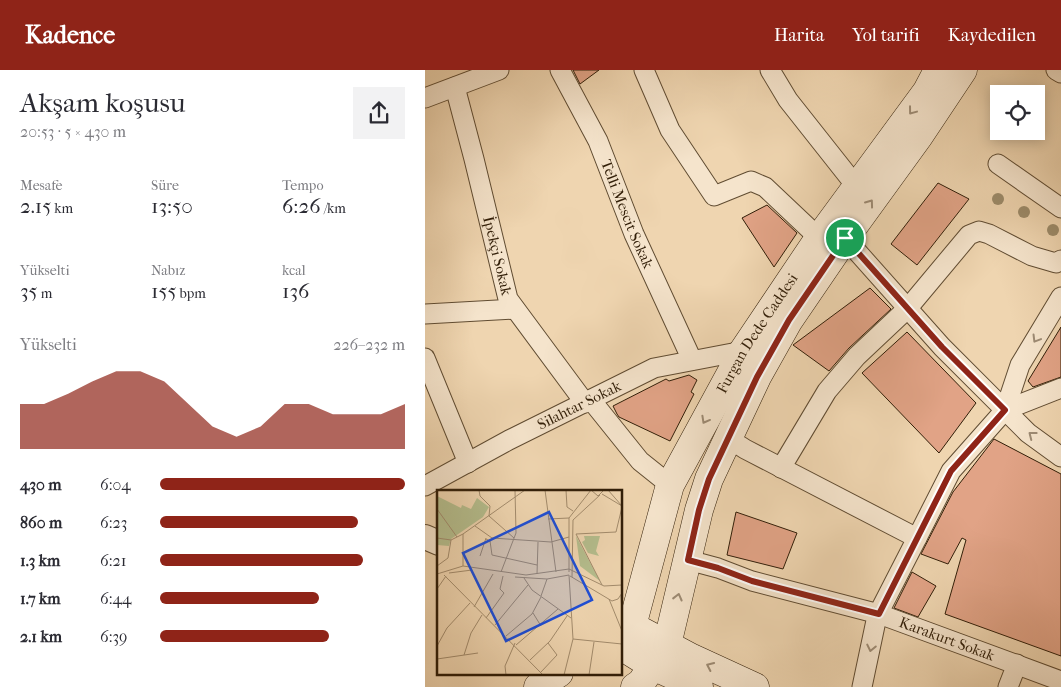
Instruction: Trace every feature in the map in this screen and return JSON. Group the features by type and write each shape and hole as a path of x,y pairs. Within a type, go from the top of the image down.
{"main road":[{"name":"Furgan Dede Caddesi","path":"660,655 688,560 699,510 709,479 727,438 757,377 832,238 856,186 927,91 938,70"},
{"name":"Furgan Dede Caddesi","path":"624,631 669,485 743,351 832,238 919,136 963,70"},
{"path":"624,631 660,655 699,687"},
{"path":"635,687 641,683 660,655"},
{"path":"660,655 755,687"},
{"path":"538,687 558,674"}],"street":[{"path":"425,98 499,70"},
{"name":"Telli Mescit Sokak","path":"560,70 598,141 634,234 691,360"},
{"path":"645,70 670,130 714,196 751,182 765,187 832,238 908,308 942,347 1028,433 1061,457"},
{"path":"770,70 788,100 856,186"},
{"path":"1056,70 1061,73"},
{"name":"İpekçi Sokak","path":"455,87 508,299 588,402 640,461 669,485"},
{"path":"998,164 1061,208"},
{"path":"781,468 827,391 857,356 908,308 969,235 979,230 1032,256 1056,263 1061,260"},
{"path":"862,687 879,614 951,471 1005,410 1020,365 1061,297"},
{"path":"425,314 515,309"},
{"name":"Silahtar Sokak","path":"425,486 509,440 654,368 743,351"},
{"path":"425,358 468,462"},
{"path":"1005,410 1061,388"},
{"path":"727,438 917,538"},
{"path":"425,537 437,542"},
{"name":"Karakurt Sokak","path":"688,560 718,568 752,581 879,614 1061,681"},
{"path":"1008,687 1017,664"}],"building":[{"path":"573,70 599,70 580,84"},
{"path":"938,183 969,199 917,265 891,244"},
{"path":"767,205 797,233 774,267 742,218"},
{"path":"870,288 891,309 849,348 829,371 793,345"},
{"path":"1061,327 1061,377 1033,387 1028,381"},
{"path":"907,332 976,403 939,453 862,373"},
{"path":"689,375 697,380 691,392 694,394 670,441 619,417 613,406 666,379 669,381"},
{"path":"994,439 1061,474 1061,656 945,614 966,540 962,538 948,564 921,554 953,492"},
{"path":"736,512 797,533 783,569 727,555"},
{"path":"912,572 936,586 918,617 894,608"}],"route":[{"path":"845,238 942,347 1005,410 951,471 879,614 752,581 718,568 688,560 699,510 709,479 727,438 757,377 789,320 845,238"}]}
